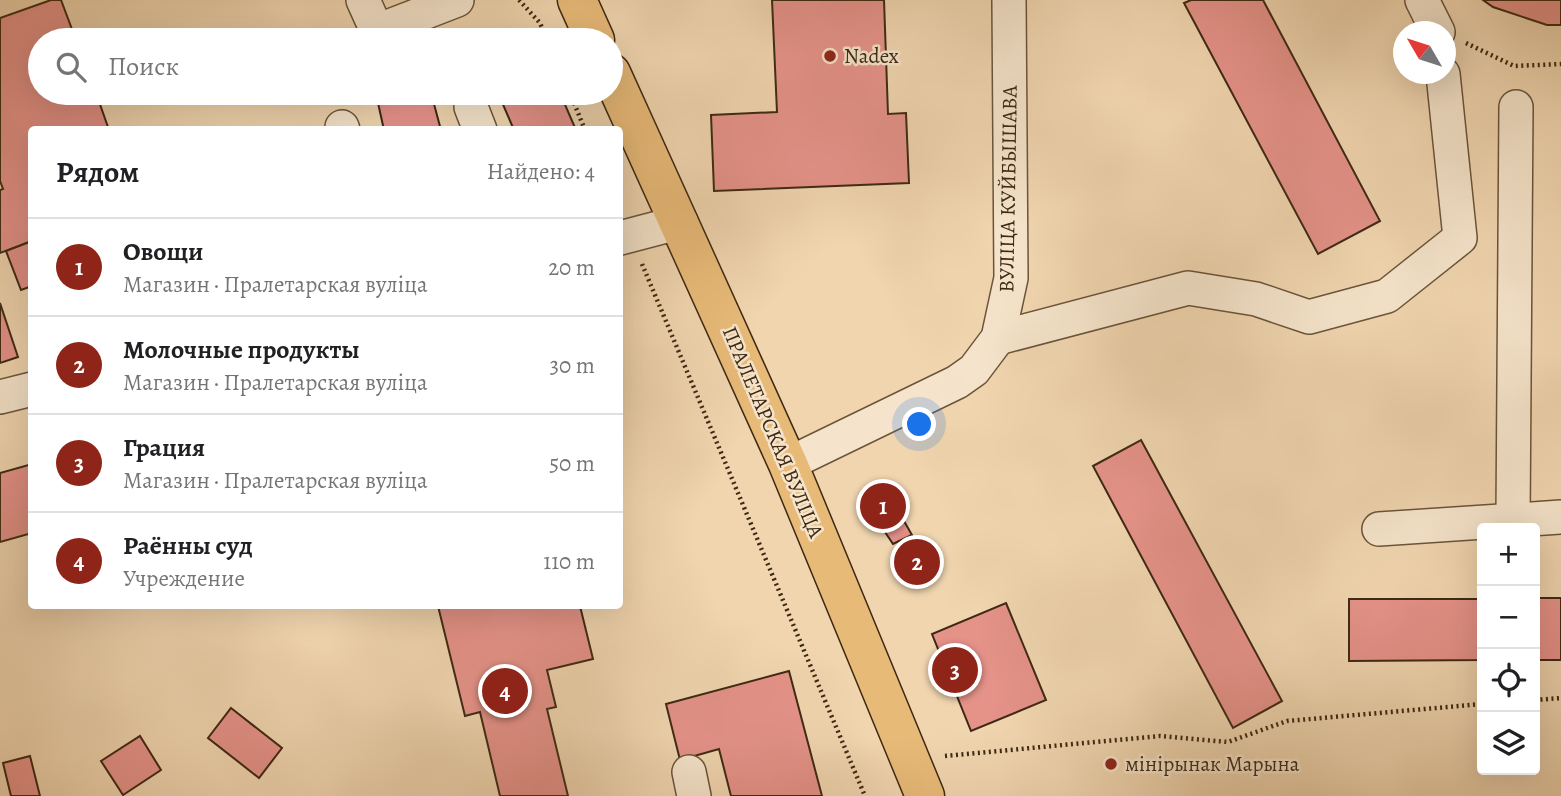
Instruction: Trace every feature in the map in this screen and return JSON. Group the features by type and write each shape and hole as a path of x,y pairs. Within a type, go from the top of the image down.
{"main road":[{"path":"577,0 590,28"},
{"name":"ПРАЛЕТАРСКАЯ ВУЛІЦА","path":"623,99 788,464 925,796"}],"street":[{"path":"363,0 376,28"},
{"path":"385,28 457,0"},
{"path":"1422,0 1438,21"},
{"name":"ВУЛІЦА КУЙБЫШАВА","path":"788,464 957,382 974,370 998,338 1011,278 1013,1"},
{"path":"998,338 1188,288 1256,299 1309,317 1387,296 1460,238 1444,84"},
{"path":"1513,519 1516,107"},
{"path":"625,237 681,222"},
{"path":"0,397 28,390"},
{"path":"1379,529 1561,517"}],"path":[{"path":"519,0 542,28"},
{"path":"1456,39 1514,66 1561,64"},
{"path":"574,105 583,126"},
{"path":"625,237 864,796"},
{"path":"1540,700 1561,698"},
{"path":"909,760 1160,736 1228,742 1287,721 1477,704"}],"building":[{"path":"51,0 61,0 72,28 28,28 28,105 100,105 108,126 28,126 28,242 0,253 0,190 3,189 0,181 0,18"},
{"name":"Nadex","path":"772,0 884,0 888,114 906,113 909,183 714,191 711,115 777,112"},
{"path":"1191,0 1263,0 1380,221 1318,254 1184,3"},
{"path":"1483,0 1561,0 1561,25 1547,25 1493,7"},
{"path":"378,105 434,105 440,126 383,126"},
{"path":"503,105 565,105 574,126 512,126"},
{"path":"28,243 28,287 21,290 6,251"},
{"path":"0,303 18,357 0,363"},
{"path":"1141,440 1282,701 1233,728 1093,466"},
{"path":"28,465 28,534 0,542 0,473"},
{"path":"889,495 895,511 876,518 872,502"},
{"path":"904,521 912,535 893,544 883,529"},
{"path":"925,550 932,563 909,575 903,560"},
{"path":"1540,598 1561,598 1561,660 1540,660"},
{"path":"1349,599 1477,599 1477,660 1349,661"},
{"path":"1006,603 1046,700 971,731 932,634"},
{"path":"439,609 581,609 593,659 547,670 556,707 547,709 568,796 500,796 480,712 465,716"},
{"path":"789,671 822,796 731,796 719,749 680,760 666,704"},
{"path":"231,708 282,748 259,778 208,738"},
{"path":"140,736 161,770 123,795 101,761"},
{"path":"30,756 40,796 11,796 3,763"}],"place":[{"name":"Nadex","path":"830,56"},
{"name":"Овощи","path":"883,506"},
{"name":"Молочные продукты","path":"917,562"},
{"name":"Грация","path":"955,670"},
{"name":"Раённы суд","path":"505,691"},
{"name":"мінірынак Марына","path":"1111,764"}]}
